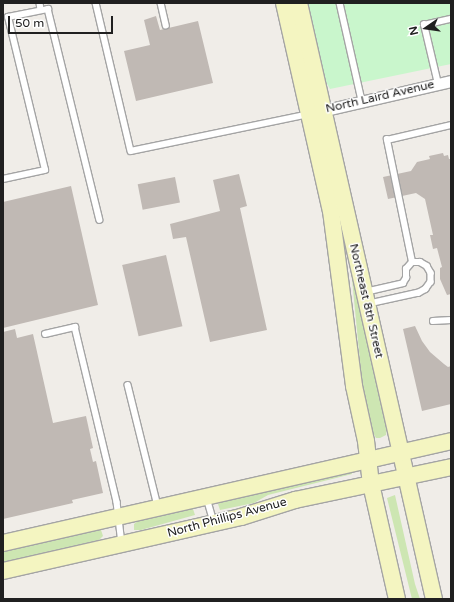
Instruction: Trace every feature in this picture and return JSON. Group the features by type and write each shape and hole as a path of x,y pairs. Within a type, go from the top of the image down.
{"main road":[{"name":"Northeast 8th Street","path":"284,3 316,112 365,298 434,599"},
{"name":"Northeast 8th Street","path":"299,3 335,236 350,361 371,484 397,599"},
{"name":"North Phillips Avenue","path":"3,543 451,441"},
{"name":"North Phillips Avenue","path":"3,571 241,517 275,505 451,467"}],"street":[{"name":"North Laird Avenue","path":"316,112 451,81"}],"lane":[{"path":"40,3 41,10"},
{"path":"96,3 131,151 316,112"},
{"path":"161,3 166,25"},
{"path":"340,3 362,101"},
{"path":"3,179 45,170 8,16 48,9 100,220"},
{"path":"438,84 424,25 451,20"},
{"path":"412,262 388,140 451,125"},
{"path":"412,262 420,262 427,266 431,273 431,282 426,289 419,293 365,298 403,283 406,278 406,269 412,262"},
{"path":"433,321 451,320"},
{"path":"45,334 75,327 117,502 117,517 122,544"},
{"path":"128,385 158,508"},
{"path":"206,497 214,523"}],"green space":[{"path":"308,3 451,3 451,64 330,89 326,82"},
{"path":"351,269 387,429 386,435 380,438 376,438 373,433 362,382"},
{"path":"352,471 352,474 268,495 254,503 220,510 218,504 222,501"},
{"path":"395,495 415,584 420,599 412,599 387,498"},
{"path":"193,509 195,515 141,530 134,530 134,524 138,521"},
{"path":"101,530 103,536 99,540 3,562 3,551"}],"building":[{"path":"156,16 160,30 198,21 213,83 136,101 124,51 150,45 144,20"},
{"path":"443,153 444,156 448,155 449,159 451,159 451,294 447,295 440,279 440,268 442,267 437,248 433,249 430,235 433,235 425,199 416,193 388,199 383,177 411,171 417,162 430,159 429,156"},
{"path":"239,174 247,206 240,208 267,330 210,342 186,237 173,239 170,224 220,211 213,180"},
{"path":"175,177 180,203 143,210 138,184"},
{"path":"71,186 98,305 3,328 3,202"},
{"path":"166,255 182,326 139,336 122,265"},
{"path":"415,326 422,341 430,352 448,367 451,366 451,404 422,411 403,329"},
{"path":"15,329 17,338 33,334 53,423 86,416 93,448 90,449 93,462 96,461 103,493 72,500 73,503 3,519 3,332"}]}
